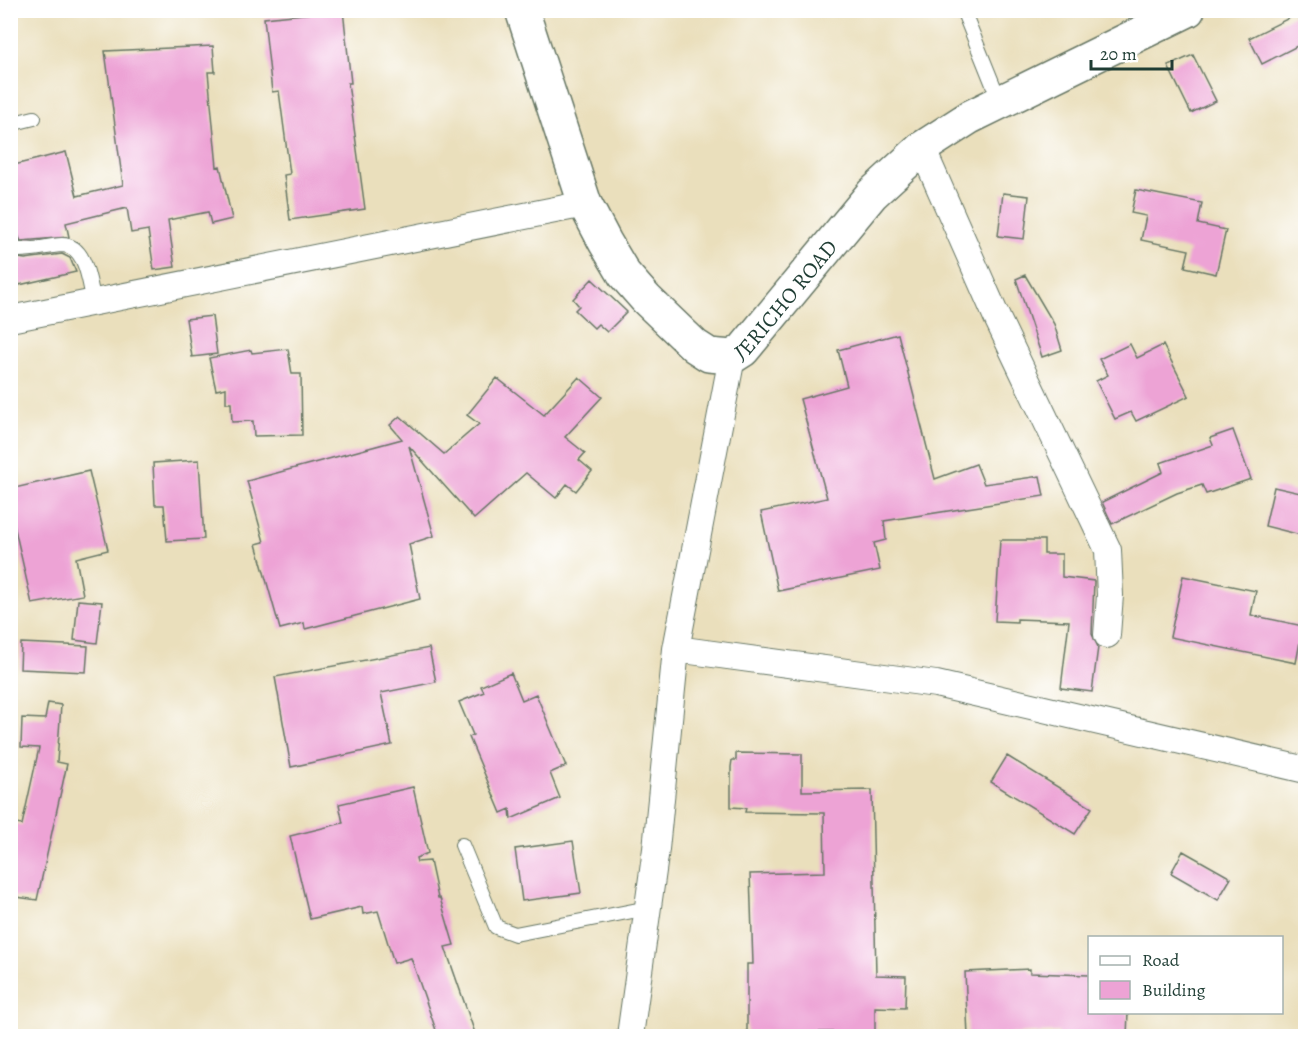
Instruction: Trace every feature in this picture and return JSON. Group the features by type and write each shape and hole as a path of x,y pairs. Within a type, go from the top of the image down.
{"street":[{"name":"JERICHO ROAD","path":"522,10 585,204 624,274 646,300 695,346 709,355 732,357 743,350 872,194 922,148 970,117 1188,10"},
{"path":"922,148 998,320 1108,550 1110,595 1107,635"},
{"path":"10,319 585,204"},
{"path":"630,1036 675,683 676,650 732,357"},
{"path":"676,650 936,684 1305,770"}],"lane":[{"path":"963,10 1000,102"},
{"path":"10,124 34,118"},
{"path":"10,238 14,248 19,250 71,246 82,258 94,302"},
{"path":"462,845 496,927 504,931 515,934 648,908"}],"building":[{"path":"343,10 351,83 348,83 365,209 290,220 284,175 290,174 279,91 272,92 264,18"},
{"path":"1297,14 1305,30 1305,42 1262,64 1249,38"},
{"path":"213,46 215,72 208,72 217,167 220,166 232,219 211,224 208,212 168,220 175,267 154,270 148,230 131,233 127,208 66,223 69,237 21,241 16,231 10,229 10,166 66,152 77,196 123,185 105,51"},
{"path":"1193,55 1216,101 1191,113 1168,66"},
{"path":"1136,190 1202,203 1198,224 1226,230 1216,274 1185,267 1189,250 1141,240 1146,216 1131,213"},
{"path":"1003,193 1029,196 1024,239 998,236"},
{"path":"62,254 70,258 76,272 19,285 13,257 25,259"},
{"path":"1025,275 1054,324 1062,350 1042,357 1016,279"},
{"path":"592,279 627,312 607,332 598,324 594,328 575,310 579,306 573,299"},
{"path":"212,316 217,354 192,357 186,319"},
{"path":"898,334 935,479 976,464 984,484 1040,476 1044,496 884,521 886,540 874,543 880,570 778,591 761,512 827,498 800,399 847,386 838,350"},
{"path":"1130,344 1137,358 1163,345 1189,396 1136,421 1131,412 1115,419 1096,381 1108,375 1099,359"},
{"path":"288,349 292,374 301,374 302,435 254,436 253,421 232,422 231,403 226,403 226,388 216,390 209,358 251,350 252,353"},
{"path":"579,377 602,397 565,437 585,453 579,460 592,471 576,491 567,484 556,498 526,473 474,519 409,446 434,536 409,544 420,599 305,629 304,623 280,629 256,544 264,542 247,481 402,439 390,425 400,416 444,454 479,424 467,415 497,378 544,415"},
{"path":"1233,430 1251,479 1206,494 1202,485 1177,493 1112,524 1102,502 1163,472 1160,463 1213,445 1210,438"},
{"path":"199,460 204,539 167,541 164,505 155,505 153,463"},
{"path":"89,471 108,550 76,558 83,595 32,604 10,507 10,489"},
{"path":"1274,487 1305,494 1305,536 1265,526"},
{"path":"1000,540 1044,540 1044,554 1062,554 1062,577 1094,581 1092,634 1098,647 1092,692 1061,688 1069,621 1017,619 1017,622 995,621"},
{"path":"1183,576 1256,591 1251,615 1303,626 1296,663 1170,637"},
{"path":"78,600 102,602 97,643 74,640"},
{"path":"21,643 88,646 86,672 20,669"},
{"path":"429,648 436,682 381,693 392,745 291,767 275,677"},
{"path":"511,673 522,700 536,694 566,766 550,773 560,798 511,819 510,809 501,813 469,737 473,735 459,702 484,692 481,686"},
{"path":"48,703 61,705 57,762 67,764 37,900 10,896 10,823 22,825 39,748 21,747 22,718 45,719"},
{"path":"736,753 802,754 802,791 872,790 876,975 906,976 905,1008 875,1007 875,1032 747,1032 747,964 753,964 750,874 825,872 824,813 745,812 746,808 731,807 731,767 732,760 736,760"},
{"path":"1007,756 1092,808 1075,834 991,782"},
{"path":"413,787 428,853 416,858 417,862 430,861 438,898 440,898 454,945 445,947 476,1036 438,1036 411,958 394,963 378,911 363,914 362,907 310,919 290,836 343,823 339,804"},
{"path":"573,841 581,893 522,901 515,849"},
{"path":"1183,851 1231,878 1218,900 1171,873"},
{"path":"1030,969 1030,973 1088,975 1088,1014 1128,1014 1127,1036 1058,1036 1059,1032 968,1036 965,972"}]}
